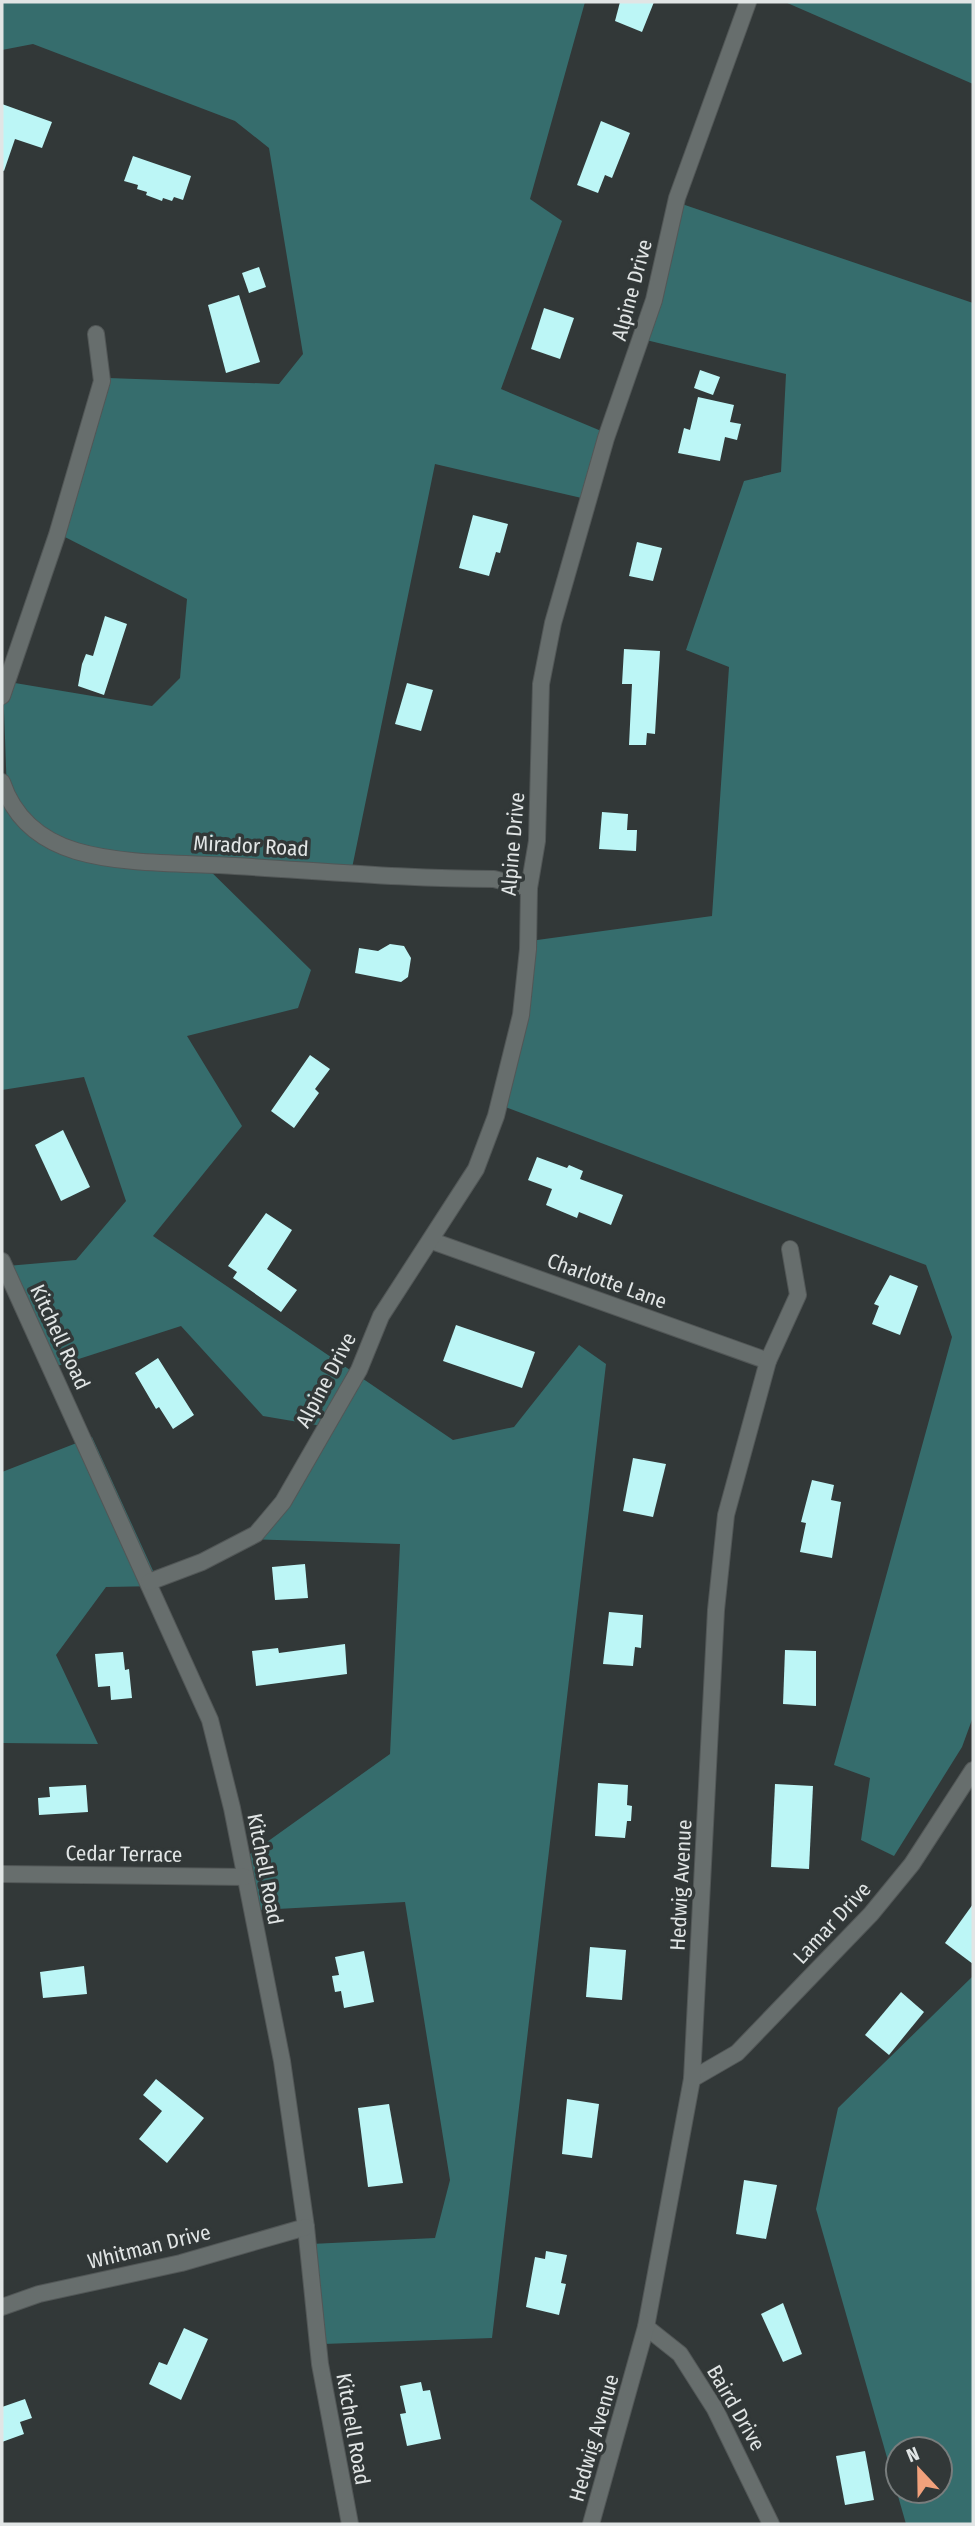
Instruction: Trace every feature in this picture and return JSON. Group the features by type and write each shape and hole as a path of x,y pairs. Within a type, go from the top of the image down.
{"street":[{"name":"Alpine Drive","path":"149,1582 202,1562 256,1534 283,1502 359,1370 381,1316 477,1169 496,1116 521,1015 528,949 529,888 537,841 541,684 553,623 606,438 654,300 677,198 748,2"},
{"path":"2,696 57,536 102,381 96,334"},
{"name":"Mirador Road","path":"2,782 15,812 30,827 46,838 76,851 176,863 494,879 529,888"},
{"name":"Charlotte Lane","path":"432,1241 768,1361"},
{"name":"Hedwig Avenue","path":"591,2524 646,2327 692,2079 716,1609 726,1515 768,1361 798,1295 790,1249"},
{"name":"Kitchell Road","path":"2,1261 210,1720 282,2061 306,2227 320,2364 350,2524"},
{"name":"Lamar Drive","path":"692,2079 737,2053 871,1914 919,1855 973,1770"},
{"name":"Cedar Terrace","path":"2,1874 245,1877"},
{"name":"Whitman Drive","path":"2,2307 39,2294 181,2263 306,2227"},
{"name":"Baird Drive","path":"646,2327 680,2354 715,2409 771,2524"}],"shaded area":[{"path":"2,2 585,2 530,199 562,221 501,389 606,433 586,499 435,464 351,873 197,858 311,970 298,1008 187,1036 242,1126 153,1236 453,1440 514,1427 579,1345 606,1364 492,2338 323,2344 311,2244 435,2238 450,2180 405,1902 259,1910 250,1854 390,1754 400,1544 249,1539 322,1426 263,1416 181,1326 57,1366 7,1266 76,1260 126,1201 84,1077 2,1090 2,795 7,795 3,681 152,706 180,678 187,599 57,533 108,378 279,384 303,354 269,148 235,121 33,44 2,50"},
{"path":"785,2 973,2 973,84"},
{"path":"682,204 973,303 973,1717 962,1747 894,1856 861,1840 870,1778 834,1765 952,1337 926,1265 500,1105 530,941 712,916 729,667 686,650 744,481 781,472 786,374 642,339"},
{"path":"92,1437 160,1586 106,1587 56,1655 98,1744 2,1743 2,1472"},
{"path":"973,1976 973,2524 906,2524 901,2505 954,2505 954,2435 884,2435 884,2447 816,2209 838,2108"}],"building":[{"path":"620,2 654,2 642,32 615,21"},
{"path":"2,104 52,122 42,148 15,139 4,171 2,170"},
{"path":"601,121 630,133 612,178 605,175 598,193 577,185"},
{"path":"133,156 191,176 183,200 174,197 172,201 163,198 162,201 137,189 138,185 124,181"},
{"path":"259,267 266,287 249,293 242,273"},
{"path":"239,295 260,362 226,373 208,305"},
{"path":"544,308 574,318 560,359 531,349"},
{"path":"700,370 720,377 713,395 694,388"},
{"path":"698,397 734,405 730,422 741,424 737,440 725,437 720,461 678,453 684,428 690,430"},
{"path":"473,515 508,524 500,553 496,552 489,576 459,568"},
{"path":"637,542 662,548 653,581 629,576"},
{"path":"105,616 127,624 104,695 78,686 82,664 86,654 93,656"},
{"path":"624,649 660,651 655,734 647,733 646,745 629,745 632,684 622,684"},
{"path":"407,683 433,690 421,731 395,724"},
{"path":"602,812 628,814 627,830 637,830 636,851 599,849"},
{"path":"390,944 404,946 411,958 408,977 401,982 355,973 359,948 378,951"},
{"path":"310,1055 330,1069 315,1089 319,1093 294,1128 271,1111"},
{"path":"63,1130 90,1187 61,1201 35,1145"},
{"path":"537,1157 583,1171 580,1179 623,1195 611,1225 579,1212 577,1218 546,1205 552,1189 528,1180"},
{"path":"266,1213 292,1230 267,1269 297,1290 281,1312 233,1278 237,1272 228,1266"},
{"path":"890,1275 918,1286 900,1335 872,1324 879,1306 874,1304"},
{"path":"456,1325 535,1352 522,1388 443,1361"},
{"path":"158,1358 194,1415 173,1429 159,1407 156,1409 135,1373"},
{"path":"633,1458 666,1464 653,1517 623,1511"},
{"path":"812,1480 834,1485 831,1500 841,1502 832,1558 800,1552 806,1523 801,1522"},
{"path":"305,1564 308,1598 275,1600 272,1567"},
{"path":"609,1612 643,1615 641,1648 635,1647 633,1666 603,1664"},
{"path":"345,1644 347,1674 256,1686 252,1651 278,1648 279,1653"},
{"path":"785,1650 816,1651 816,1706 783,1704"},
{"path":"123,1652 125,1670 129,1669 132,1698 111,1700 110,1686 98,1687 95,1654"},
{"path":"598,1783 628,1785 627,1805 632,1806 631,1821 627,1821 625,1838 595,1836"},
{"path":"775,1784 813,1786 809,1869 771,1867"},
{"path":"86,1785 88,1812 39,1815 38,1798 50,1797 49,1787"},
{"path":"973,1904 973,1964 945,1943"},
{"path":"590,1947 626,1950 622,2000 586,1997"},
{"path":"364,1951 374,2002 344,2008 341,1991 335,1992 332,1976 339,1975 335,1957"},
{"path":"84,1966 87,1994 43,1998 40,1972"},
{"path":"901,1992 924,2012 889,2055 865,2035"},
{"path":"156,2079 204,2118 167,2163 139,2139 162,2111 143,2095"},
{"path":"567,2099 599,2104 592,2158 562,2154"},
{"path":"389,2104 403,2183 368,2187 358,2108"},
{"path":"744,2180 777,2185 766,2239 736,2234"},
{"path":"546,2251 567,2255 561,2283 566,2284 559,2315 526,2307 535,2257 545,2259"},
{"path":"783,2303 802,2354 783,2362 761,2314"},
{"path":"184,2328 208,2339 181,2400 149,2384 159,2362 167,2365"},
{"path":"421,2382 423,2391 430,2390 441,2439 407,2446 400,2414 406,2413 400,2386"},
{"path":"25,2399 32,2418 20,2422 24,2434 2,2442 2,2407"},
{"path":"865,2451 874,2500 845,2505 836,2456"}]}
